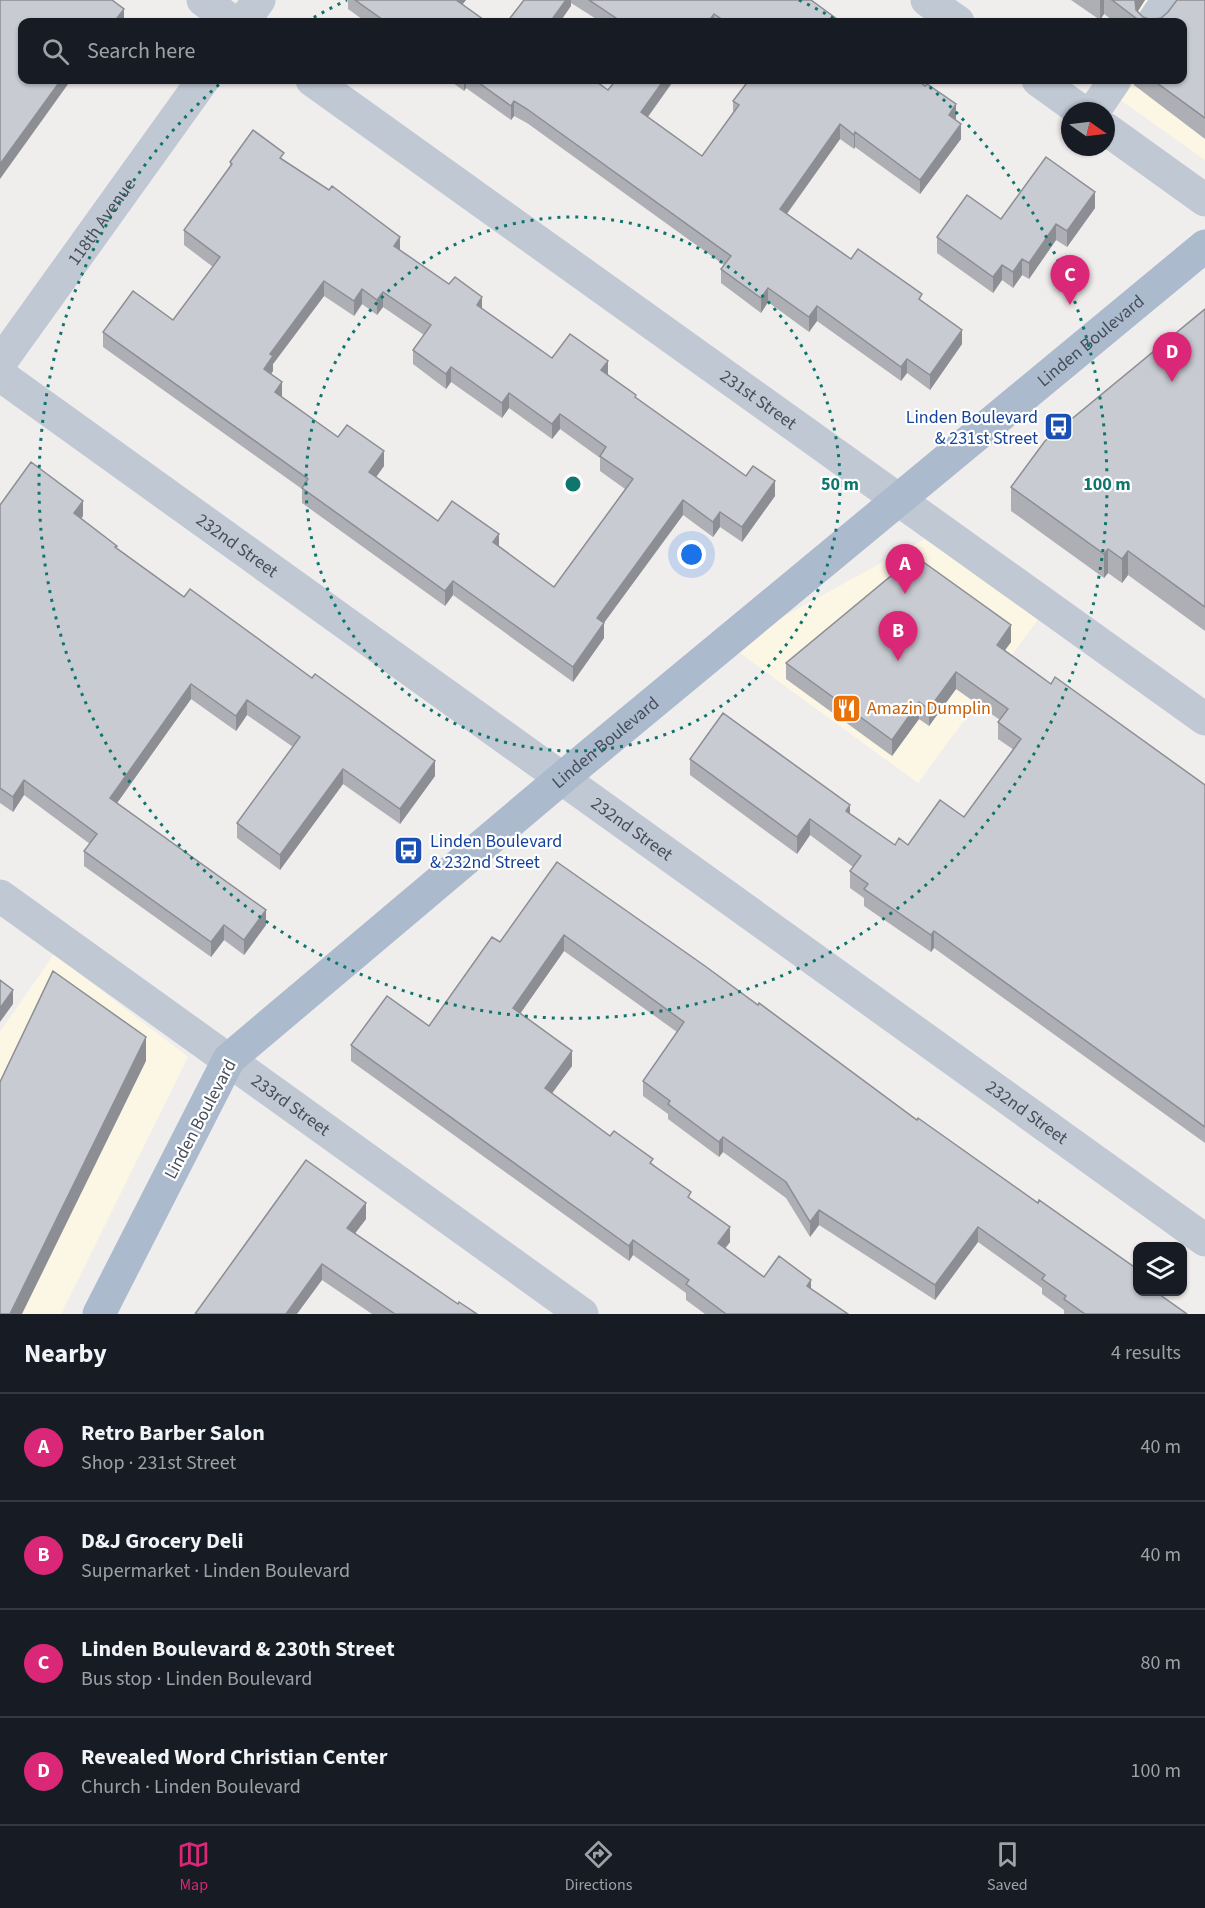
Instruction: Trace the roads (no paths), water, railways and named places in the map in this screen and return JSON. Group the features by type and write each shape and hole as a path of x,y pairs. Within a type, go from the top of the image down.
{"main road":[{"name":"Linden Boulevard","path":"99,1314 229,1059 561,779 1205,246"}],"street":[{"path":"203,0 228,18"},
{"path":"246,18 259,0"},
{"path":"927,0 952,18"},
{"path":"1156,18 1168,0"},
{"name":"118th Avenue","path":"0,363 200,84"},
{"name":"231st Street","path":"318,84 1205,719"},
{"path":"1044,84 1069,102"},
{"path":"1101,102 1112,84"},
{"path":"1115,135 1205,200"},
{"name":"232nd Street","path":"0,375 1205,1240"},
{"name":"233rd Street","path":"0,896 582,1314"}],"place":[{"name":"Linden Boulevard & 230th Street","path":"1070,305"},
{"name":"Revealed Word Christian Center","path":"1172,382"},
{"name":"Linden Boulevard & 231st Street","path":"1059,427"},
{"name":"Retro Barber Salon","path":"905,594"},
{"name":"D&J Grocery Deli","path":"898,661"},
{"name":"Amazin Dumplin","path":"846,708"},
{"name":"Linden Boulevard & 232nd Street","path":"409,851"}]}
